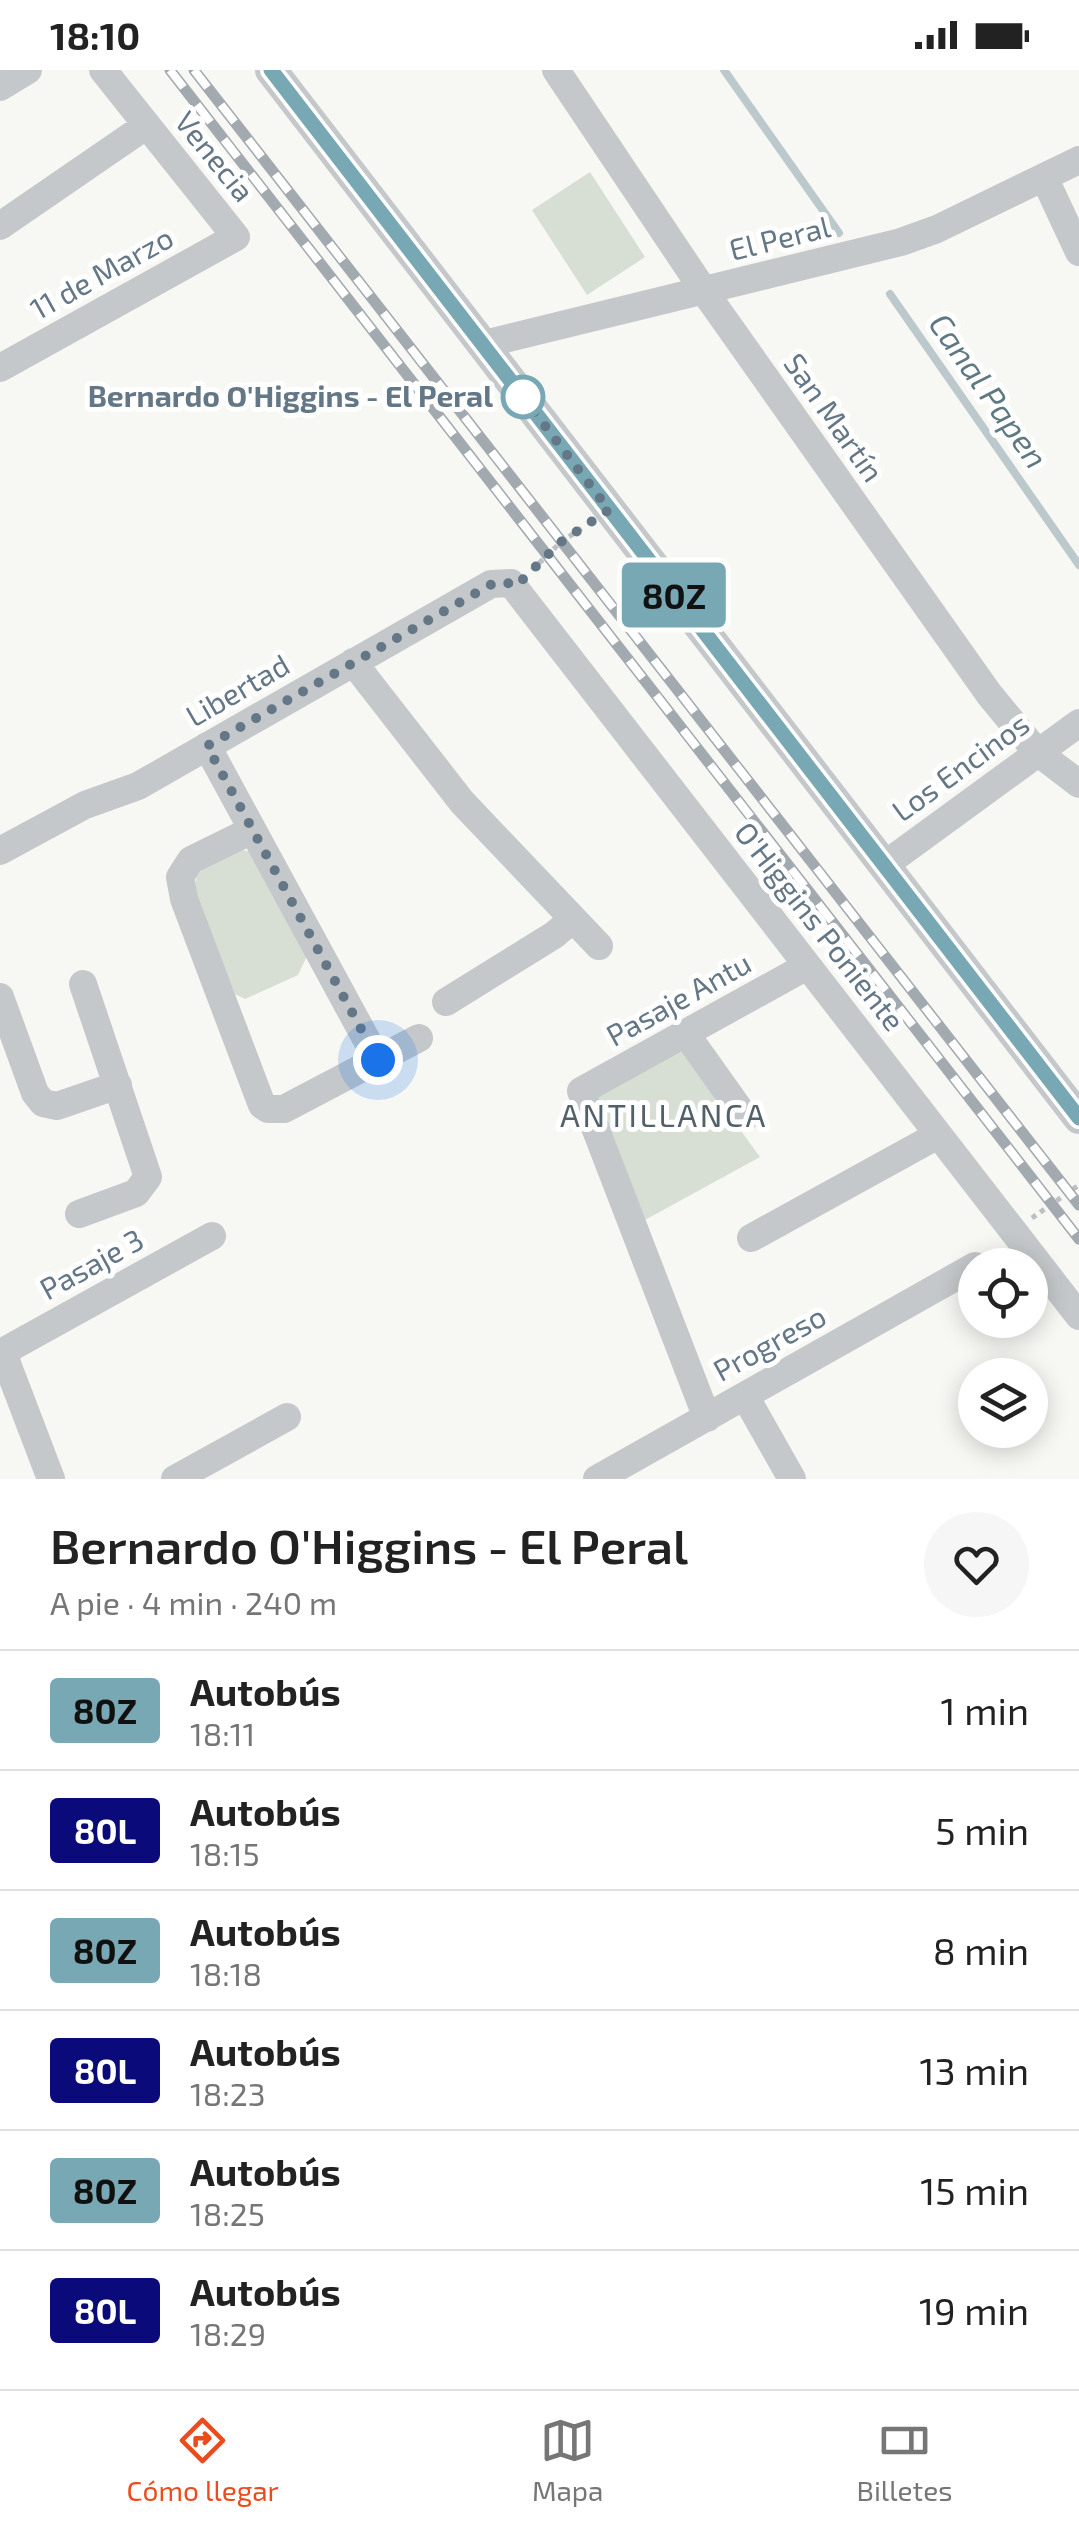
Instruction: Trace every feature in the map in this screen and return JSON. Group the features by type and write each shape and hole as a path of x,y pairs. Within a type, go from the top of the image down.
{"street":[{"path":"0,87 28,70"},
{"name":"Venecia","path":"103,70 236,237"},
{"path":"272,70 1079,1118"},
{"name":"San Martín","path":"556,70 704,291 989,694 1036,752 1079,784"},
{"path":"0,226 147,125"},
{"name":"El Peral","path":"484,344 920,236 1079,160"},
{"path":"1044,178 1079,252"},
{"name":"11 de Marzo","path":"0,368 236,237"},
{"name":"Libertad","path":"0,852 86,806 138,786 492,584 511,584"},
{"name":"O'Higgins Poniente","path":"511,584 1079,1316"},
{"path":"352,662 462,802 599,946"},
{"name":"Los Encinos","path":"883,866 1079,723"},
{"path":"207,746 378,1060"},
{"path":"252,830 191,860 180,877 184,899 257,1099 268,1109 284,1109 418,1038"},
{"path":"446,1002 573,919"},
{"name":"Pasaje Antu","path":"706,1418 581,1091 807,966"},
{"path":"79,1214 136,1193 148,1177 83,984"},
{"path":"0,998 35,1093 43,1103 56,1106 118,1085"},
{"path":"686,1034 746,1117"},
{"path":"751,1238 938,1135"},
{"name":"Pasaje 3","path":"50,1479 6,1354 12,1347 212,1236"},
{"name":"Progreso","path":"1008,1248 1020,1241"},
{"name":"Progreso","path":"598,1479 958,1276"},
{"path":"746,1396 792,1479"},
{"path":"175,1479 287,1417"}],"path":[{"path":"511,584 561,542 609,510"},
{"path":"1020,1241 1032,1217 1079,1185"}],"shaded area":[{"path":"590,172 645,257 587,295 532,210"},
{"path":"238,849 256,853 308,954 298,975 245,999 235,994 195,895 201,871"},
{"path":"682,1050 760,1157 643,1221 593,1097"}],"waterway":[{"name":"Canal Papen","path":"724,70 839,233"},
{"name":"Canal Papen","path":"890,294 1079,565"}],"railway":[{"path":"170,70 1079,1239"},
{"path":"194,70 1079,1205"}],"bus line":[{"name":"80Z","path":"271,70 1079,1118"}],"place":[{"name":"Bernardo O'Higgins - El Peral","path":"523,397"}],"district":[{"name":"ANTILLANCA","path":"664,1116"}],"route":[{"path":"378,1060 207,746 492,584 505,582 516,586 561,542 609,510 523,397"}]}
